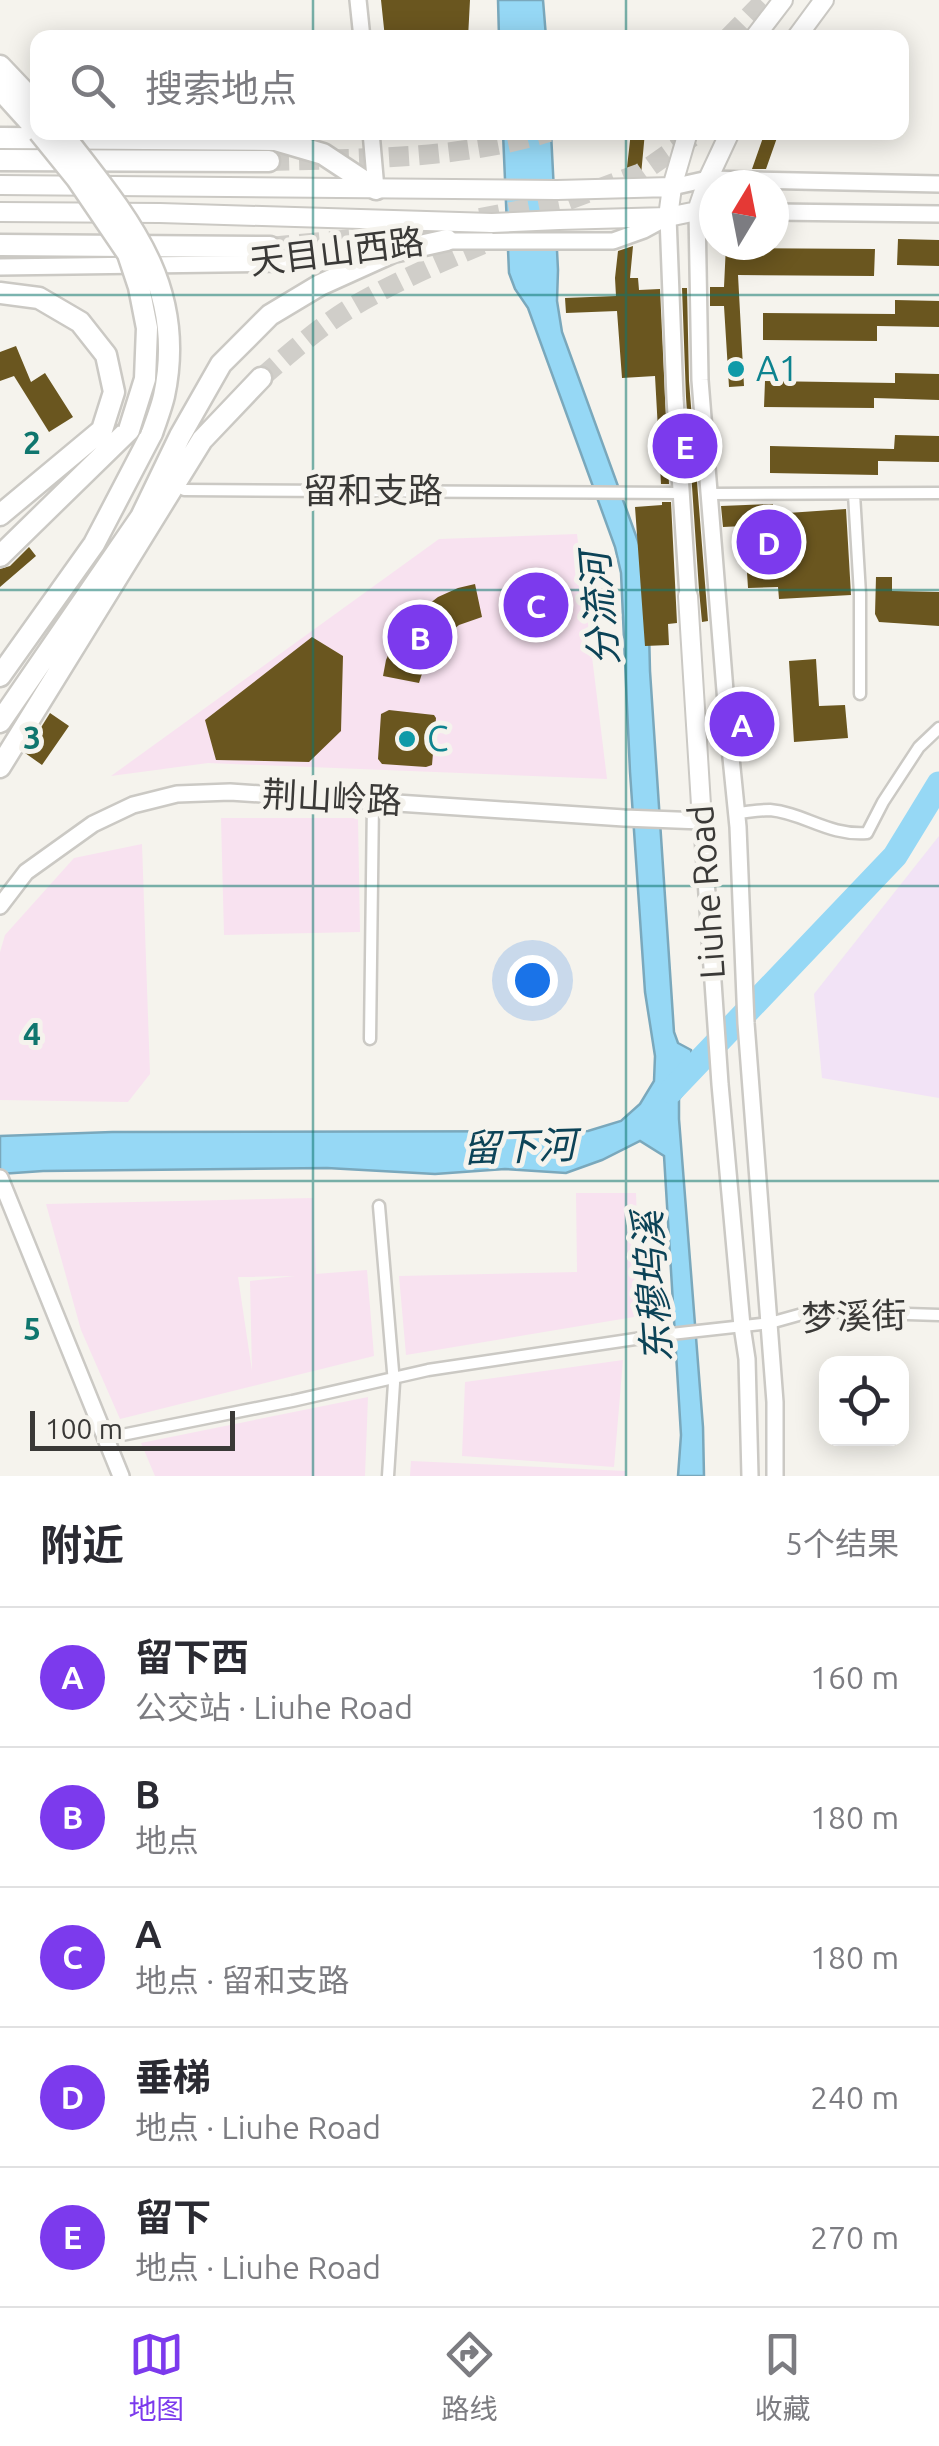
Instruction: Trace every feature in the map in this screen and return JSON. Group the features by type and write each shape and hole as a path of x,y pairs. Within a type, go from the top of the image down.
{"highway":[{"path":"0,66 30,98"},
{"path":"0,89 30,123"},
{"path":"0,138 30,138"},
{"path":"0,556 128,430 144,379 146,328 128,254 44,140"},
{"path":"0,676 94,544 152,433 164,396 166,320 153,265 137,235 67,140"},
{"path":"276,140 323,154 376,189"},
{"path":"0,160 269,162"},
{"path":"0,722 140,517 221,364 270,315 320,285 393,252 447,240"},
{"path":"0,246 270,247"},
{"path":"0,293 40,298 80,322 106,355 114,392 102,430 0,515"},
{"path":"0,767 202,440 261,378"}],"main road":[{"path":"358,0 361,30"},
{"path":"760,30 783,0"},
{"path":"802,30 824,0"},
{"path":"372,140 376,189"},
{"name":"Liuhe Road","path":"686,140 672,186 668,217 675,398 716,1031 747,1359 750,1476"},
{"path":"712,170 726,140"},
{"path":"672,186 699,181"},
{"path":"789,181 939,184"},
{"name":"天目山西路","path":"0,185 557,190 672,186"},
{"name":"天目山西路","path":"0,212 160,213 493,232 564,240 613,240 668,217"},
{"name":"天目山西路","path":"0,267 288,263 560,220 668,217 699,212"},
{"path":"789,212 939,214"},
{"name":"Liuhe Road","path":"704,260 700,380 737,813 746,1022 775,1402 776,1476"},
{"name":"荆山岭路","path":"0,906 26,872 93,824 133,804 177,794 230,792 702,821"},
{"path":"0,1178 120,1476"}],"street":[{"name":"留和支路","path":"184,490 682,493"},
{"path":"710,494 939,493"},
{"path":"854,494 860,694"},
{"path":"737,813 771,810 830,830 867,833 918,747 939,728"},
{"path":"370,1039 373,800"},
{"path":"378,1206 394,1378 388,1476"},
{"name":"梦溪街","path":"107,1438 428,1370 770,1323 813,1311 939,1315"}],"shaded area":[{"path":"577,534 607,779 208,763 111,776 439,539"},
{"path":"221,818 358,818 360,932 224,935"},
{"path":"939,836 939,1098 822,1078 814,994"},
{"path":"142,844 150,1074 128,1102 0,1100 0,952 5,935 74,858"},
{"path":"576,1193 636,1193 640,1316 406,1355 399,1276 577,1272"},
{"path":"313,1198 316,1274 367,1270 374,1356 120,1419 81,1330 46,1204","holes":["295,1276 250,1281 252,1371 238,1277"]},
{"path":"623,1360 614,1467 462,1456 465,1382"},
{"path":"368,1397 365,1476 155,1476 141,1443"},
{"path":"411,1461 626,1471 625,1476 410,1476"}],"water":[{"path":"498,0 543,0 545,30 499,30"},
{"path":"503,140 551,140 557,301 562,332 643,555 648,589 674,1032 678,1043 691,1050 696,1076 679,1099 679,1119 704,1476 678,1476 681,1435 664,1156 640,1141 566,1173 505,1169 435,1174 327,1168 0,1174 0,1136 112,1132 588,1131 621,1121 640,1104 654,1081 630,772 621,573 528,308 509,273"}],"building":[{"path":"381,0 470,0 468,30 384,30"},
{"path":"630,140 644,140 641,175 626,176"},
{"path":"762,140 776,140 766,169 752,169"},
{"path":"898,239 939,240 939,266 897,265"},
{"path":"633,246 630,278 638,278 639,290 660,289 669,484 661,484 655,376 622,378 617,311 566,313 565,298 616,296 618,251"},
{"path":"789,248 875,249 874,276 738,275 744,386 729,387 724,306 710,306 710,287 724,287 725,260 789,260"},
{"path":"682,288 687,288 689,381 708,621 702,622 686,397"},
{"path":"895,300 939,301 939,327 877,326 877,341 763,340 763,313 895,314"},
{"path":"16,346 31,382 45,373 73,417 49,432 14,376 0,381 0,352"},
{"path":"895,373 939,374 939,400 874,398 874,408 764,407 765,381 895,383"},
{"path":"895,435 939,436 939,462 878,461 878,475 770,473 770,446 894,449"},
{"path":"671,502 677,623 668,624 669,645 645,646 635,507"},
{"path":"773,504 773,514 846,509 851,595 779,599 778,587 748,588 744,526 723,527 721,506"},
{"path":"29,547 36,556 0,587 0,569 10,566"},
{"path":"876,577 892,577 892,591 939,592 939,626 879,622 875,614"},
{"path":"512,580 562,581 564,629 514,634 510,629 507,584"},
{"path":"475,584 482,617 459,625 439,641 429,652 419,683 383,676 393,644 411,618 438,597"},
{"path":"312,637 343,656 341,731 309,762 216,760 205,720"},
{"path":"816,659 819,706 845,705 848,738 794,742 789,661"},
{"name":"C","path":"389,710 434,715 432,765 382,764 378,759 381,714"},
{"path":"50,713 69,726 42,765 25,753"}],"waterway":[{"name":"留下河","path":"671,1091 895,856 939,784"}],"tunnel":[{"path":"736,30 765,0"},
{"path":"269,161 445,153 519,140"},
{"path":"480,218 563,202 641,173 688,140"},
{"path":"261,378 316,332 375,294 541,220"},
{"path":"270,247 442,226"}],"place":[{"name":"A1","path":"736,369"},
{"name":"留下","path":"685,446"},
{"name":"垂梯","path":"769,542"},
{"name":"A","path":"536,605"},
{"name":"B","path":"420,637"},
{"name":"留下西","path":"742,724"},
{"name":"C","path":"407,739"}],"water label":[{"name":"分流河","path":"600,609"},
{"name":"东穆坞溪","path":"653,1287"}]}
